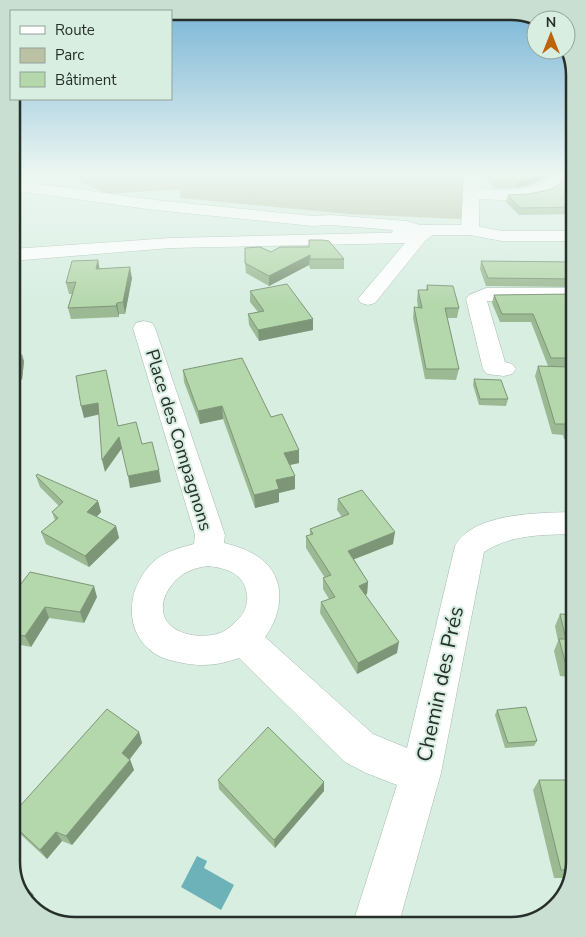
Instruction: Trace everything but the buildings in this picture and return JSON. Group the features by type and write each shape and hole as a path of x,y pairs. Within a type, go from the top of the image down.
{"street":[{"path":"291,219 313,221 326,226 404,233 422,232"},
{"path":"474,219 475,231"},
{"path":"20,253 171,243 422,232 475,231 502,236 566,232"},
{"path":"368,299 422,232"},
{"path":"504,369 495,369 476,298 486,294 566,294"},
{"name":"Place des Compagnons","path":"144,328 210,535 208,554"},
{"name":"Chemin des Prés","path":"378,917 421,773 470,546 483,537 511,526 566,523"},
{"name":"Place des Compagnons","path":"208,554 227,556 244,563 257,575 264,590 264,607 257,624 243,639 227,648 209,652 186,651 167,644 153,630 146,614 148,596 156,580 170,566 188,558 208,554"},
{"path":"243,639 359,748 380,759 421,773"}],"water":[{"path":"197,856 207,861 204,868 234,885 221,910 181,887"}]}
